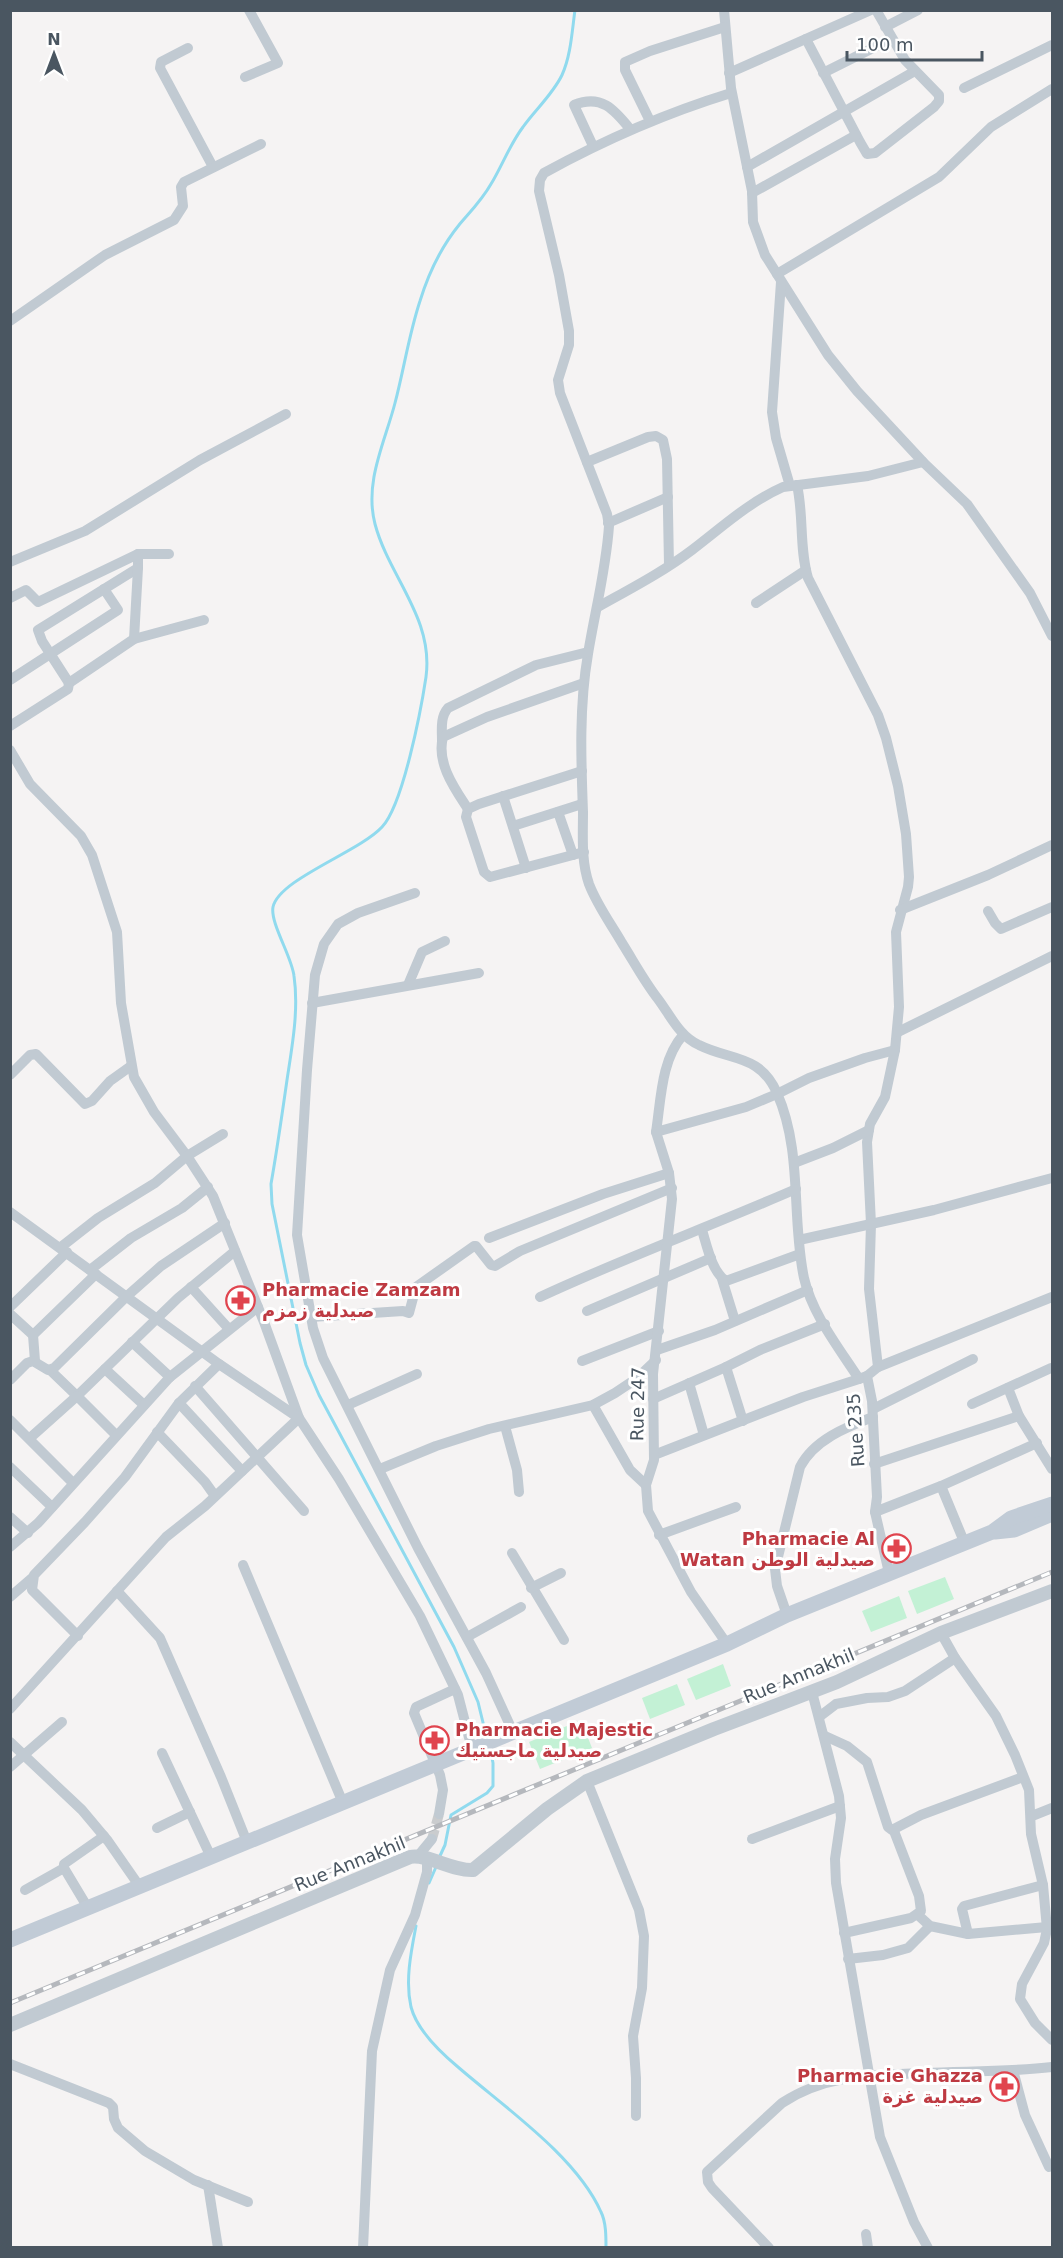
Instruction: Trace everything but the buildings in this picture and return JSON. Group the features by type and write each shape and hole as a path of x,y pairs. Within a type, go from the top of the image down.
{"main road":[{"path":"10,1940 727,1644 787,1615 992,1532 1011,1518 1053,1504"},
{"path":"992,1532 1014,1530 1053,1514"}],"street":[{"path":"245,77 278,63 249,10"},
{"path":"724,10 731,93 752,193 753,222 765,255 828,355 857,391 922,462 967,504 1030,593 1053,636"},
{"path":"729,72 871,10"},
{"path":"806,39 867,154 875,153 939,101 939,95 915,70 891,39 876,10"},
{"path":"885,27 918,10"},
{"path":"650,121 625,69 625,63 650,51 725,27"},
{"path":"824,73 891,39"},
{"path":"964,88 1053,45"},
{"path":"188,48 161,62 160,68 213,167"},
{"path":"747,167 915,70"},
{"path":"779,278 939,177 991,127 1053,89"},
{"path":"578,853 582,804 584,683 607,552 608,523 558,385 568,345 569,331 539,191 540,180 544,173 630,129 731,93"},
{"path":"593,146 574,105 594,100 608,106 630,129"},
{"path":"752,193 856,135"},
{"path":"10,321 105,255 174,220 183,206 182,184 261,144"},
{"path":"779,278 772,412 776,438 801,505 806,570 871,700 886,738 898,786 907,849 908,887 900,910 896,943 898,1032 885,1097 872,1120 867,1149 871,1224 869,1289 878,1367"},
{"path":"10,562 85,531 200,460 286,414"},
{"path":"586,462 648,437 659,437 666,447 669,565"},
{"path":"598,607 669,565 738,513 776,490 868,476 922,462"},
{"path":"608,523 668,497"},
{"path":"134,639 138,554"},
{"path":"10,598 26,590 38,602 138,554 169,554"},
{"path":"10,726 68,689 69,683 38,630 138,568"},
{"path":"756,603 806,570"},
{"path":"104,589 125,618 134,620"},
{"path":"10,680 118,610"},
{"path":"69,683 134,639 204,620"},
{"path":"578,853 494,877 486,875 467,822 468,809 444,762 442,724 444,712 448,708 536,665 588,652"},
{"path":"442,741 448,734 466,726 584,683"},
{"path":"10,750 30,784 81,836 93,855 117,932 118,981 131,1066 138,1088 208,1187 225,1223 299,1418 339,1479 420,1616 455,1689 476,1747"},
{"path":"468,809 582,771"},
{"path":"503,796 526,868"},
{"path":"513,826 582,804"},
{"path":"558,812 600,905 644,981 683,1035 699,1045 739,1057 755,1065 765,1072 777,1094 792,1142 800,1254 808,1290 825,1324 863,1378 654,1455"},
{"path":"900,910 988,875 1053,844"},
{"path":"415,893 358,913 338,924 330,933 320,957 315,975 312,1004 297,1219 299,1255 311,1317 323,1358 418,1548 486,1672 513,1732"},
{"path":"988,911 994,923 1001,929 1053,908"},
{"path":"408,985 422,952 445,941"},
{"path":"898,1032 1053,956"},
{"path":"312,1004 479,973"},
{"path":"683,1035 674,1045 670,1057 657,1137 732,1112 777,1094 799,1082 865,1058 895,1050"},
{"path":"10,1075 30,1055 36,1054 85,1104 93,1101 110,1081 131,1066"},
{"path":"794,1163 826,1151 869,1130"},
{"path":"10,1307 98,1218 155,1183 187,1156 223,1134"},
{"name":"Rue 247","path":"657,1137 672,1188 669,1243 653,1399 654,1455 645,1496 648,1511 659,1535 691,1592 727,1644"},
{"path":"489,1238 603,1194 669,1173"},
{"path":"800,1240 934,1210 1053,1178"},
{"path":"33,1335 93,1272 131,1239 182,1208 208,1187"},
{"path":"311,1317 403,1311 409,1313 416,1287 474,1246 491,1265 495,1266 520,1251 672,1188"},
{"path":"540,1297 607,1266 702,1230 796,1189"},
{"path":"10,1212 200,1351 299,1418"},
{"path":"50,1370 161,1266 225,1223"},
{"path":"702,1230 711,1258 722,1279 735,1321"},
{"path":"30,1438 191,1287 235,1251"},
{"path":"722,1279 731,1281 800,1254"},
{"path":"587,1311 711,1258"},
{"path":"191,1287 229,1329"},
{"path":"380,1469 436,1446 505,1426 593,1405 636,1379 656,1355 808,1290"},
{"name":"Rue 235","path":"889,1573 874,1512 878,1497 874,1464 873,1413 863,1378 878,1367 1053,1297"},
{"path":"10,1547 28,1533 170,1377 258,1307"},
{"path":"10,1314 33,1335 35,1361"},
{"path":"653,1399 760,1350 825,1324"},
{"path":"582,1361 659,1331"},
{"path":"132,1342 170,1377"},
{"path":"787,1615 777,1586 775,1569 800,1467 809,1452 818,1444 973,1359"},
{"path":"10,1360 20,1369"},
{"path":"10,1380 27,1363 35,1361 50,1370 116,1436"},
{"path":"10,1597 32,1578 125,1477 179,1403 219,1364"},
{"path":"726,1367 743,1421"},
{"path":"972,1404 1051,1368"},
{"path":"105,1369 144,1405"},
{"path":"348,1405 417,1374"},
{"path":"688,1383 704,1436"},
{"path":"195,1386 304,1511"},
{"path":"1008,1388 1019,1416 1053,1469"},
{"path":"179,1403 242,1471"},
{"path":"593,1405 630,1470 646,1485"},
{"path":"874,1464 1019,1416"},
{"path":"10,1709 166,1537 215,1496 299,1418"},
{"path":"10,1420 73,1483"},
{"path":"505,1426 517,1470 519,1492"},
{"path":"157,1432 205,1482 215,1496"},
{"path":"874,1512 941,1486 1037,1443"},
{"path":"10,1467 52,1507"},
{"path":"941,1486 964,1544"},
{"path":"659,1535 736,1507"},
{"path":"10,1517 28,1533"},
{"path":"512,1554 564,1640"},
{"path":"243,1565 343,1803"},
{"path":"531,1588 561,1573"},
{"path":"32,1578 32,1590 78,1636"},
{"path":"117,1591 160,1638 247,1842"},
{"name":"Rue Annakhil","path":"10,2025 390,1866 427,1859 452,1868 473,1870 547,1809 587,1781 714,1728 812,1692 941,1633 1053,1591"},
{"path":"467,1637 521,1607"},
{"path":"941,1633 955,1658 996,1716 1029,1790 1032,1816 1031,1834 1050,1925 1044,1943 1019,1994 1026,2010 1053,2040"},
{"path":"819,1717 836,1704 859,1699 888,1697 905,1691 955,1658"},
{"path":"439,1814 442,1790 436,1764 414,1713 416,1707 455,1689"},
{"path":"812,1692 825,1736 840,1806 841,1818 835,1875 883,2149 914,2222 928,2247"},
{"path":"10,1767 62,1722"},
{"path":"825,1736 847,1746 867,1762 888,1827 894,1831 921,1903 921,1911 918,1915 844,1933"},
{"path":"10,1742 82,1810 104,1836 140,1887"},
{"path":"162,1754 211,1857"},
{"path":"894,1831 921,1815 1023,1777"},
{"path":"587,1781 639,1910 644,1936 642,1988 633,2036 636,2116"},
{"path":"752,1839 840,1806"},
{"path":"1032,1816 1053,1808"},
{"path":"157,1828 190,1812"},
{"path":"88,1908 64,1868 66,1860 104,1836"},
{"path":"363,2247 372,2051 390,1970 415,1916 427,1872 427,1859 432,1839"},
{"path":"25,1890 64,1868"},
{"path":"968,1934 962,1909 964,1906 1043,1885"},
{"path":"918,1915 930,1926 968,1934 1050,1925"},
{"path":"848,1959 883,1955 908,1948 930,1926"},
{"path":"10,2064 109,2103 113,2107 116,2124 126,2136 170,2166 248,2202"},
{"path":"769,2247 712,2188 707,2178 707,2170 782,2103 796,2094 813,2086 869,2074 1053,2067"},
{"path":"1013,2070 1026,2115 1049,2167"},
{"path":"208,2185 218,2247"},
{"path":"866,2234 868,2247"}],"green space":[{"path":"945,1577 954,1599 917,1614 908,1591"},
{"path":"899,1596 907,1618 871,1632 862,1611"},
{"path":"723,1664 731,1686 696,1700 687,1679"},
{"path":"677,1684 685,1705 650,1719 642,1698"},
{"path":"581,1720 592,1748 540,1769 529,1742"}],"waterway":[{"path":"487,1739 478,1702 454,1647 319,1395 306,1365 300,1343 272,1204 271,1184 293,1042 296,1002 294,976 275,922 273,907 278,897 289,886 356,846 382,827 390,816 404,779 420,711 427,656 417,617 390,562 375,524 372,493 377,462 395,403 416,313 431,271 453,233 487,190 518,134 562,75 571,43 575,10"},
{"path":"439,1858 445,1845 451,1815 487,1793 493,1786 493,1763 490,1748"},
{"path":"429,1883 436,1867"},
{"path":"416,1926 409,1966 409,1997 418,2024 444,2055 537,2134 575,2171 590,2191 603,2216 606,2248"}],"tunnel":[{"path":"432,1839 439,1814"}],"railway":[{"path":"10,2003 1052,1572"}],"place":[{"name":"Pharmacie Zamzam صيدلية زمزم","path":"241,1300"},
{"name":"Pharmacie Al Watan صيدلية الوطن","path":"896,1549"},
{"name":"Pharmacie Majestic صيدلية ماجستيك","path":"434,1740"},
{"name":"Pharmacie Ghazza صيدلية غزة","path":"1004,2086"}]}
